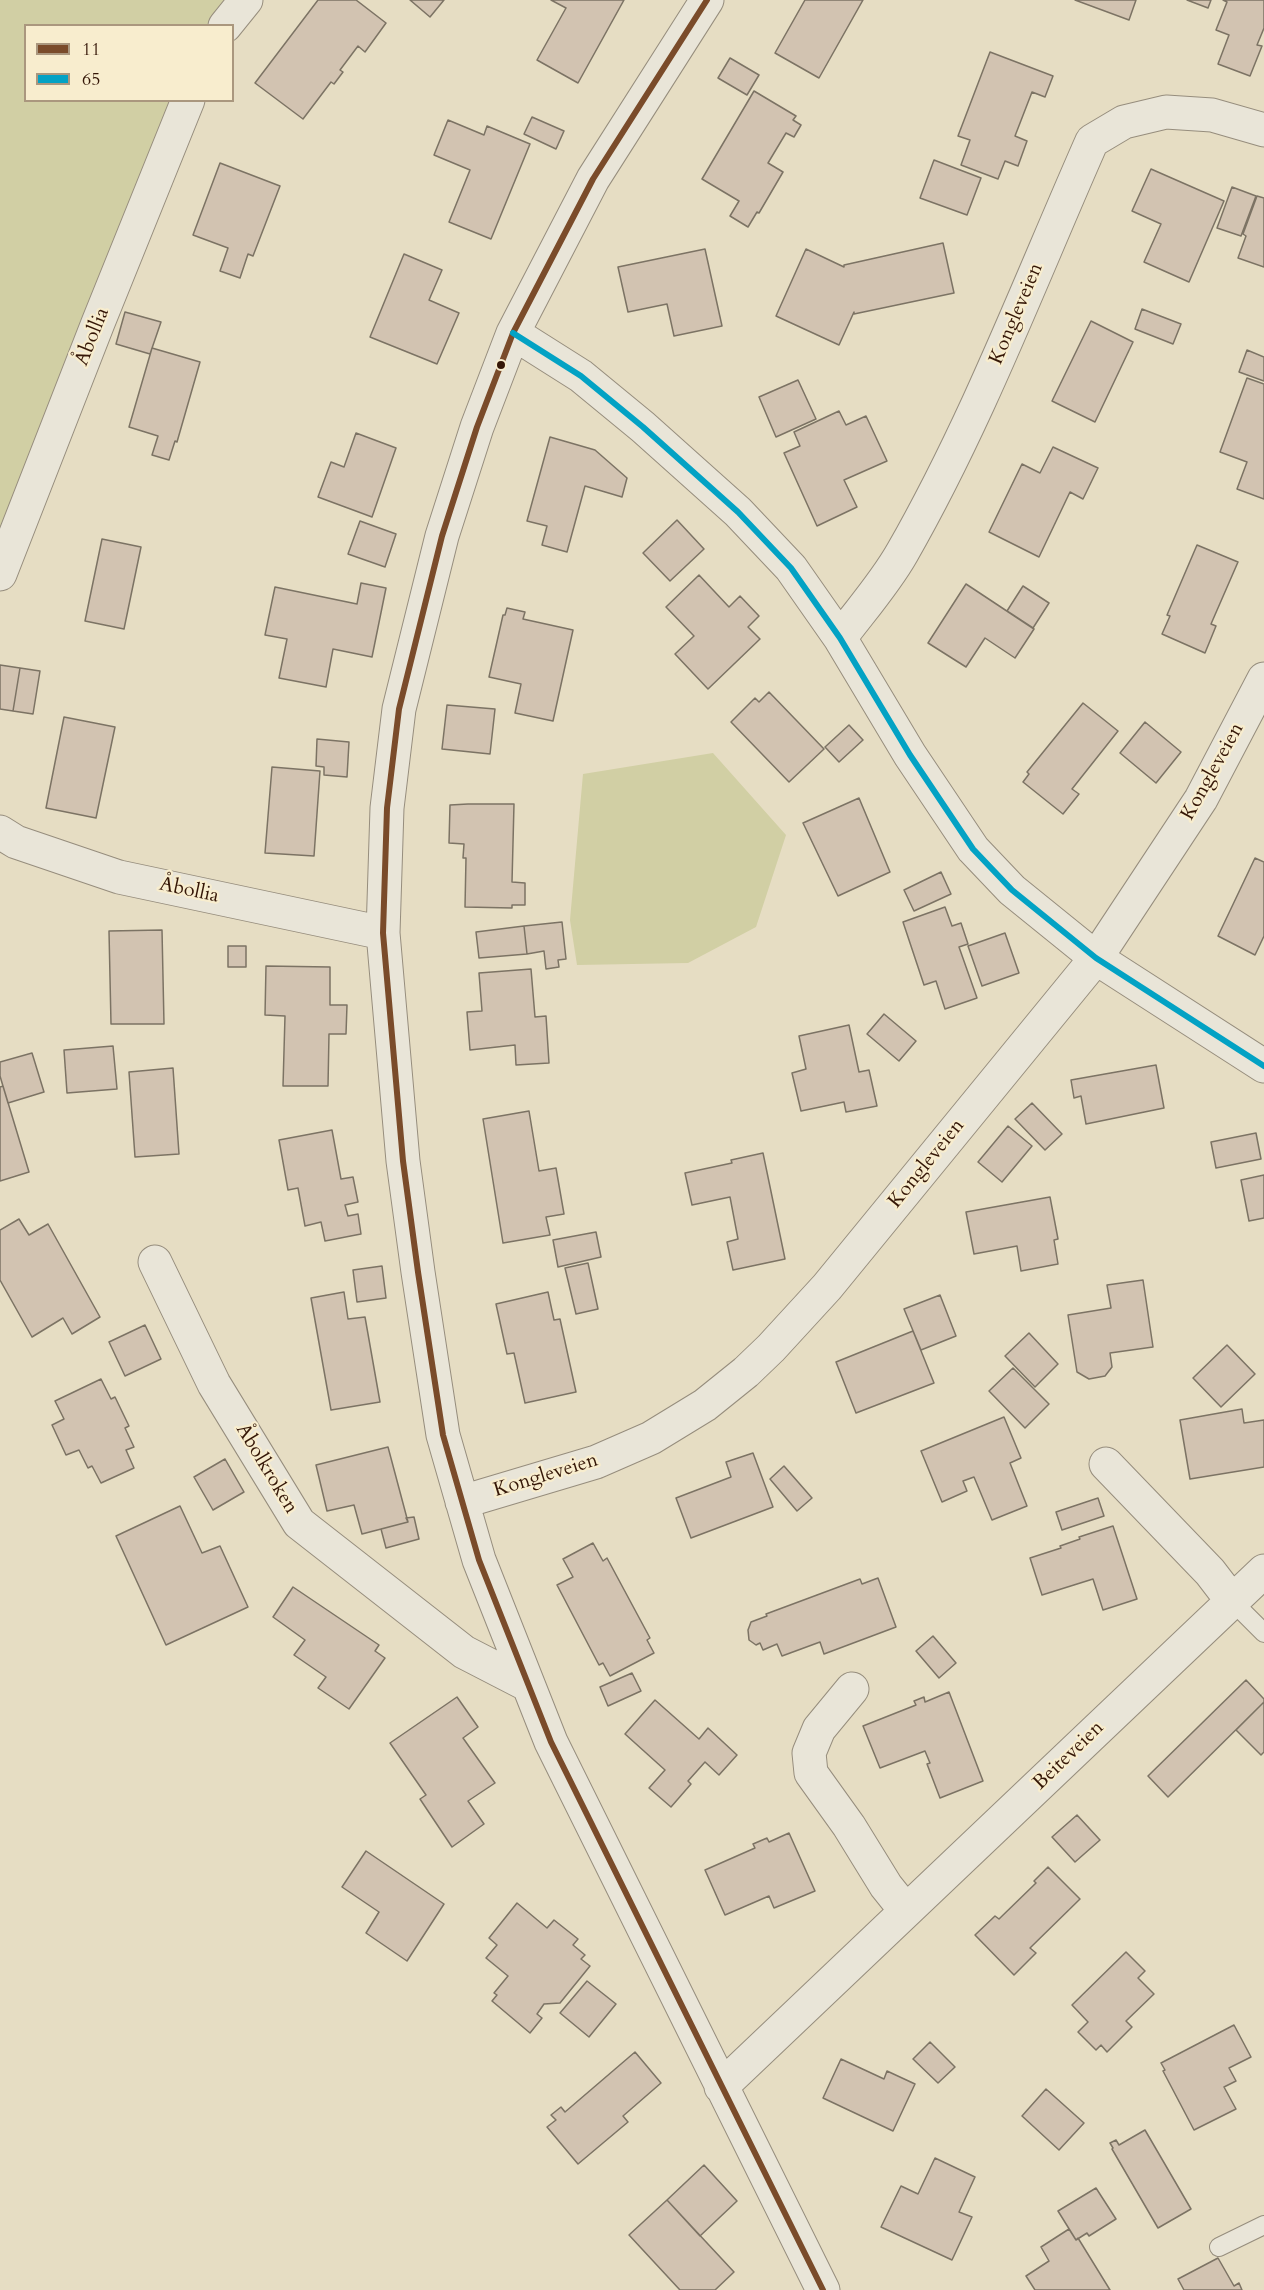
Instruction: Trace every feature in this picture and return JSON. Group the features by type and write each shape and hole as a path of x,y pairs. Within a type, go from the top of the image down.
{"street":[{"path":"227,24 246,0"},
{"path":"707,0 593,179 513,333 477,427 442,536 399,709 387,808 383,933 403,1161 418,1272 443,1435 479,1560 551,1743 823,2290"},
{"name":"Åbollia","path":"0,574 187,102"},
{"name":"Kongleveien","path":"840,638 901,555 973,417 1092,141 1124,122 1166,112 1212,115 1264,130"},
{"path":"513,333 582,376 689,466 738,512 791,568 840,638 910,755 973,849 1012,890 1096,958 1264,1066"},
{"name":"Kongleveien","path":"462,1502 596,1462 651,1438 705,1405 747,1372 827,1287 1096,958 1201,799 1264,679"},
{"name":"Åbollia","path":"0,832 16,842 119,877 383,933"},
{"name":"Åbolkroken","path":"155,1262 214,1384 299,1523 464,1652 526,1684"},
{"path":"1106,1464 1210,1572 1233,1602"},
{"name":"Beiteveien","path":"721,2087 1264,1571"},
{"path":"852,1689 819,1729 810,1753 811,1773 886,1886 906,1911"}],"lane":[{"path":"1233,1602 1264,1633"},
{"path":"1219,2247 1264,2225"}],"shaded area":[{"path":"0,0 246,0 226,24 24,24 24,102 188,102 0,574"},
{"path":"713,753 786,835 756,927 688,963 577,965 570,920 583,774"}],"building":[{"path":"318,0 356,0 386,23 365,52 358,46 340,70 343,72 334,84 331,82 303,119 255,83"},
{"path":"410,0 444,0 430,17"},
{"path":"551,0 624,0 578,83 537,60 566,8"},
{"path":"805,0 863,0 819,78 775,53"},
{"path":"1075,0 1136,0 1129,20"},
{"path":"1187,0 1211,0 1208,8"},
{"path":"1223,0 1264,0 1264,28 1257,45 1262,46 1250,76 1218,64 1229,35 1216,30 1227,2"},
{"path":"990,52 1053,76 1045,97 1032,92 1015,136 1027,141 1018,166 1005,161 998,179 961,165 970,140 958,136"},
{"path":"730,58 759,75 747,95 718,78"},
{"path":"754,91 796,116 793,120 801,125 794,137 786,133 768,163 783,172 748,227 730,216 739,201 702,179"},
{"path":"532,117 564,131 556,149 524,134"},
{"path":"448,120 484,135 487,126 530,144 491,239 449,222 470,170 434,155"},
{"path":"934,160 981,178 967,215 920,198"},
{"path":"220,163 280,186 253,256 248,254 240,278 220,271 228,248 193,235"},
{"path":"1151,169 1224,201 1189,282 1144,262 1161,224 1132,211"},
{"path":"1232,187 1256,196 1241,236 1217,228"},
{"path":"1257,196 1264,198 1264,267 1238,258 1246,236 1243,234"},
{"path":"943,243 954,293 854,314 854,312 839,345 776,316 806,249 844,267 844,265"},
{"path":"705,249 722,326 674,336 667,304 628,312 618,267"},
{"path":"404,254 442,270 429,300 459,313 437,364 370,337"},
{"path":"1142,309 1181,324 1173,344 1135,329"},
{"path":"125,312 161,322 150,354 116,344"},
{"path":"1091,321 1133,342 1095,422 1052,401"},
{"path":"152,348 200,362 177,442 175,441 169,460 152,455 158,436 129,427"},
{"path":"1247,350 1264,357 1264,381 1239,372"},
{"path":"1247,378 1264,384 1264,499 1237,489 1247,462 1220,452"},
{"path":"798,380 816,419 776,437 759,397"},
{"path":"839,411 846,425 866,416 887,461 844,480 857,507 817,526 784,453 800,446 794,432"},
{"path":"356,433 396,448 372,517 318,497 331,462 344,467"},
{"path":"550,437 595,450 627,478 622,497 585,486 567,552 542,545 547,526 527,521"},
{"path":"1053,447 1098,468 1083,499 1070,492 1039,557 989,532 1022,464 1040,473"},
{"path":"677,520 704,549 670,581 643,553"},
{"path":"360,521 396,534 385,567 348,554"},
{"path":"102,539 141,547 124,629 85,621"},
{"path":"1197,545 1238,562 1211,624 1216,626 1205,653 1162,634 1170,616 1167,615"},
{"path":"699,575 729,607 740,596 759,616 748,627 760,639 708,689 675,654 694,636 666,607"},
{"path":"361,583 386,588 372,657 333,649 326,687 279,678 287,639 265,635 275,587 357,604"},
{"path":"966,584 1034,629 1015,658 985,638 966,667 928,643"},
{"path":"1023,586 1049,603 1033,628 1007,611"},
{"path":"507,608 525,612 523,619 573,630 553,721 515,713 521,684 489,677 503,615"},
{"path":"0,665 20,668 13,711 0,709"},
{"path":"20,668 40,671 33,714 13,711"},
{"path":"769,692 824,749 789,782 731,722 755,698 759,702"},
{"path":"1083,703 1118,731 1072,789 1079,794 1063,814 1023,782 1029,774 1027,772"},
{"path":"447,705 495,709 490,754 442,749"},
{"path":"64,717 115,727 96,818 46,808"},
{"path":"1145,722 1181,752 1156,783 1120,753"},
{"path":"849,725 863,740 839,762 825,747"},
{"path":"317,739 349,742 347,777 324,775 324,767 316,766"},
{"path":"272,767 320,771 314,856 265,853"},
{"path":"859,798 890,872 838,896 803,823"},
{"path":"514,804 512,882 525,883 525,905 512,905 512,908 465,907 464,844 449,843 450,805"},
{"path":"1255,858 1264,862 1264,936 1255,955 1218,936"},
{"path":"941,872 951,894 914,911 904,890"},
{"path":"945,907 952,926 961,923 968,944 959,947 977,998 945,1009 936,981 924,985 903,922"},
{"path":"562,922 566,959 558,960 559,967 546,969 544,951 527,954 524,926"},
{"path":"524,926 527,954 479,958 476,932"},
{"path":"162,930 164,1024 111,1024 109,931"},
{"path":"1005,933 1019,973 982,986 968,946"},
{"path":"228,946 246,946 246,967 228,967"},
{"path":"266,966 330,967 330,1005 347,1005 346,1034 329,1034 328,1086 283,1086 285,1016 265,1015"},
{"path":"531,969 535,1017 546,1016 549,1063 516,1065 515,1045 470,1050 467,1012 482,1011 479,973"},
{"path":"884,1014 916,1041 899,1061 867,1034"},
{"path":"849,1025 859,1072 869,1070 877,1106 846,1112 844,1102 801,1111 792,1073 806,1069 799,1036"},
{"path":"113,1046 117,1089 67,1093 64,1050"},
{"path":"32,1053 44,1092 8,1103 0,1076 0,1062"},
{"path":"1156,1065 1164,1108 1086,1124 1081,1096 1074,1098 1071,1080"},
{"path":"173,1068 179,1154 135,1157 129,1072"},
{"path":"3,1086 29,1172 0,1181 0,1087"},
{"path":"1032,1103 1062,1134 1045,1150 1015,1119"},
{"path":"529,1111 539,1171 556,1168 564,1214 546,1217 550,1235 503,1243 483,1119"},
{"path":"1008,1126 1032,1146 1002,1182 978,1162"},
{"path":"332,1130 341,1179 353,1177 358,1202 345,1205 348,1216 358,1214 361,1234 325,1241 321,1222 305,1226 298,1188 288,1190 279,1140"},
{"path":"1256,1133 1261,1159 1216,1168 1211,1142"},
{"path":"763,1153 785,1259 733,1270 727,1242 738,1239 730,1197 692,1205 685,1173 732,1163 731,1160"},
{"path":"1264,1175 1264,1218 1249,1221 1241,1180"},
{"path":"1050,1197 1058,1239 1054,1240 1058,1264 1021,1271 1017,1246 974,1254 966,1212"},
{"path":"19,1219 29,1235 48,1224 100,1317 72,1334 63,1318 32,1337 0,1280 0,1230"},
{"path":"596,1232 601,1257 558,1267 553,1240"},
{"path":"588,1263 598,1309 576,1314 565,1268"},
{"path":"382,1266 386,1298 357,1302 353,1270"},
{"path":"1143,1280 1153,1347 1110,1353 1112,1367 1105,1376 1089,1379 1077,1372 1068,1315 1111,1308 1107,1285"},
{"path":"344,1292 348,1319 365,1317 380,1402 331,1410 311,1298"},
{"path":"548,1292 554,1320 560,1319 576,1392 525,1403 514,1353 507,1354 496,1304"},
{"path":"940,1295 956,1336 921,1350 904,1309"},
{"path":"145,1325 161,1359 125,1376 109,1342"},
{"path":"913,1331 934,1383 856,1413 836,1362"},
{"path":"1029,1333 1058,1364 1035,1387 1005,1356"},
{"path":"1227,1345 1255,1374 1221,1407 1193,1378"},
{"path":"1013,1368 1049,1404 1025,1428 989,1391"},
{"path":"101,1379 111,1399 115,1397 129,1426 125,1428 134,1447 126,1450 134,1468 101,1483 92,1466 88,1468 79,1450 66,1455 52,1425 64,1419 55,1401"},
{"path":"1242,1409 1244,1423 1264,1420 1264,1467 1190,1479 1180,1420"},
{"path":"1004,1417 1021,1458 1010,1463 1027,1506 992,1520 974,1477 963,1481 967,1491 942,1502 921,1451"},
{"path":"388,1447 408,1522 362,1534 354,1505 327,1511 316,1465"},
{"path":"753,1453 773,1507 691,1538 676,1498 731,1477 726,1462"},
{"path":"225,1459 244,1492 213,1510 194,1477"},
{"path":"784,1466 812,1498 797,1511 770,1479"},
{"path":"1098,1498 1104,1516 1062,1530 1056,1512"},
{"path":"180,1506 202,1553 220,1546 248,1607 166,1645 116,1536"},
{"path":"414,1517 419,1539 386,1548 381,1529 408,1522 406,1518"},
{"path":"1113,1526 1137,1599 1103,1610 1093,1579 1042,1595 1030,1558 1061,1548 1060,1546 1080,1539 1079,1537"},
{"path":"593,1543 603,1561 607,1558 650,1638 647,1640 654,1653 610,1676 603,1663 599,1665 557,1585 573,1577 563,1559"},
{"path":"878,1578 896,1627 824,1654 820,1642 782,1656 777,1644 763,1650 760,1643 756,1645 749,1640 748,1630 751,1622 767,1616 766,1614 860,1579 862,1584"},
{"path":"293,1587 379,1645 375,1651 385,1658 349,1709 318,1688 326,1677 294,1655 305,1640 273,1617"},
{"path":"933,1636 956,1663 939,1678 916,1651"},
{"path":"632,1673 641,1691 608,1706 600,1687"},
{"path":"1246,1680 1264,1699 1264,1702 1168,1797 1148,1776"},
{"path":"949,1692 983,1781 940,1798 927,1764 930,1763 925,1751 880,1768 863,1726 916,1705 914,1701 924,1697 925,1702"},
{"path":"457,1697 478,1727 463,1738 495,1783 468,1801 484,1824 452,1847 420,1799 426,1795 390,1743"},
{"path":"655,1700 699,1739 708,1728 737,1755 719,1775 705,1762 688,1781 691,1784 671,1807 649,1788 665,1770 625,1734"},
{"path":"1264,1702 1264,1752 1261,1755 1236,1730"},
{"path":"1077,1815 1100,1840 1075,1862 1052,1837"},
{"path":"789,1833 815,1891 774,1908 769,1896 725,1915 705,1870 755,1848 753,1844 767,1838 769,1842"},
{"path":"366,1851 444,1904 407,1961 366,1933 379,1912 342,1887"},
{"path":"1048,1867 1080,1899 1030,1948 1036,1953 1014,1975 975,1935 995,1916 999,1919 1036,1883 1034,1881"},
{"path":"517,1903 547,1928 554,1920 578,1939 573,1945 585,1955 581,1959 590,1966 560,2003 544,2004 537,2014 542,2018 530,2033 492,2001 497,1995 494,1993 508,1976 486,1958 497,1945 489,1938"},
{"path":"1126,1952 1145,1971 1138,1978 1154,1994 1126,2021 1132,2027 1107,2052 1101,2045 1096,2050 1078,2032 1088,2022 1072,2005"},
{"path":"587,1981 616,2004 589,2037 560,2013"},
{"path":"1234,2025 1251,2057 1229,2068 1236,2081 1224,2087 1236,2109 1194,2130 1161,2063"},
{"path":"930,2042 955,2067 938,2083 913,2059"},
{"path":"635,2052 661,2083 623,2116 628,2122 578,2164 547,2127 556,2120 551,2115 561,2107 565,2112"},
{"path":"841,2059 884,2079 887,2071 915,2084 893,2131 823,2098"},
{"path":"1046,2089 1084,2123 1059,2150 1022,2116"},
{"path":"1145,2130 1191,2209 1158,2228 1110,2143 1116,2140 1119,2145"},
{"path":"935,2158 975,2177 959,2212 972,2217 952,2260 881,2227 901,2186 918,2194"},
{"path":"704,2165 737,2201 700,2236 667,2200"},
{"path":"1096,2188 1116,2219 1089,2236 1087,2233 1076,2240 1058,2211"},
{"path":"667,2200 734,2272 715,2290 680,2290 629,2235"},
{"path":"1069,2229 1076,2240 1078,2238 1110,2290 1035,2290 1026,2276 1049,2261 1041,2247"},
{"path":"1218,2258 1234,2286 1239,2283 1242,2290 1184,2290 1178,2279"}],"transit line":[{"name":"11","path":"707,0 593,179 513,333 477,427 442,536 399,709 387,808 383,933 403,1161 418,1272 443,1435 479,1560 551,1742 823,2290"},
{"name":"65","path":"513,333 581,376 643,427 738,512 791,568 840,638 910,755 973,849 1012,890 1096,958 1264,1066"}]}
